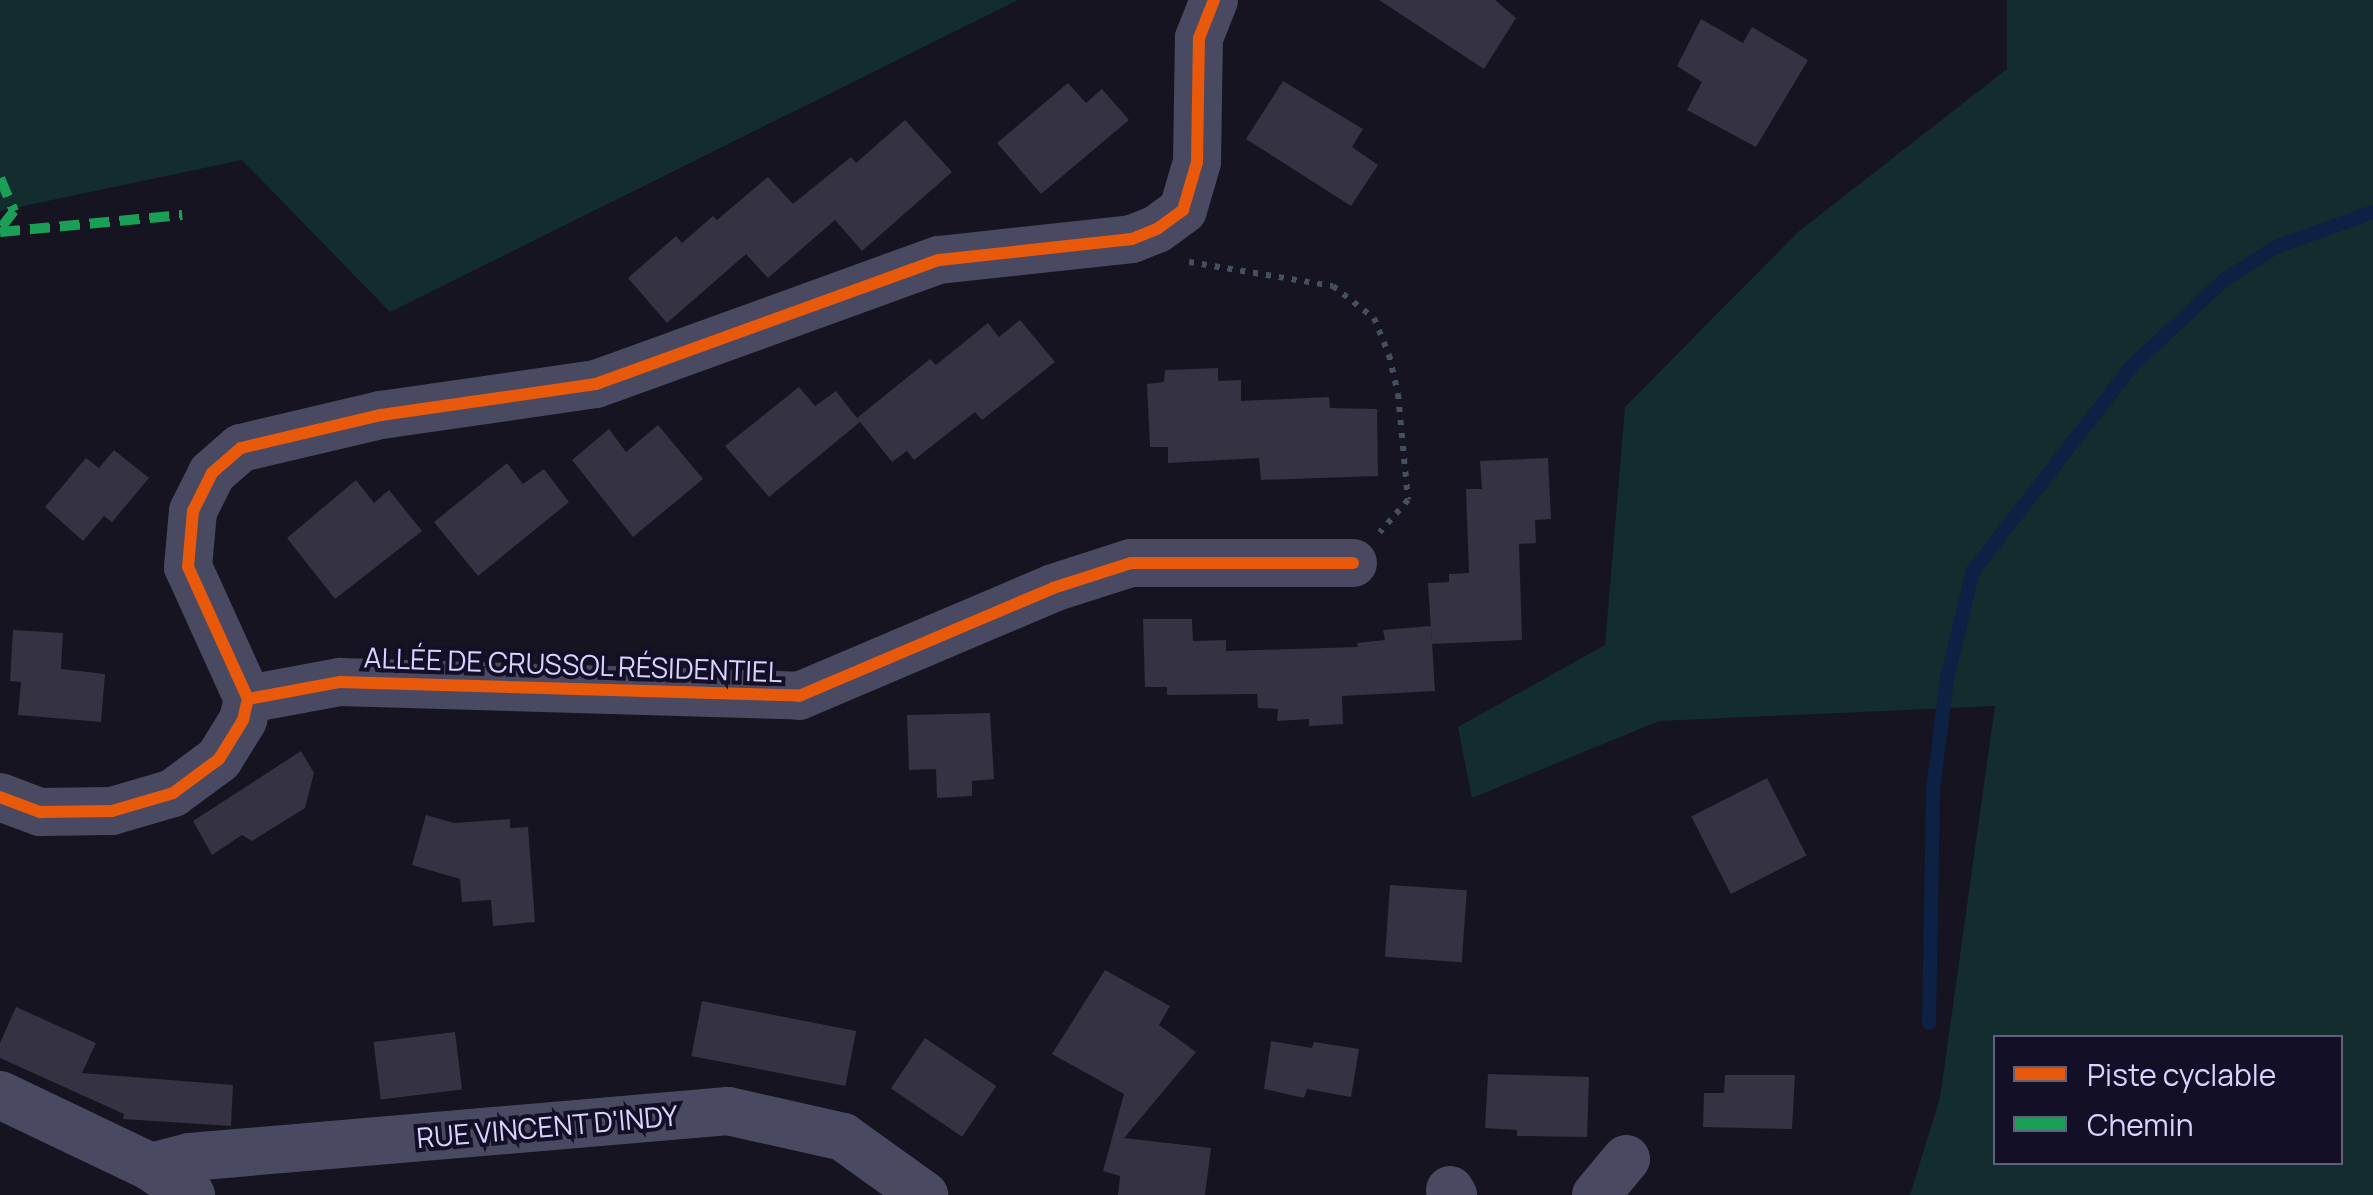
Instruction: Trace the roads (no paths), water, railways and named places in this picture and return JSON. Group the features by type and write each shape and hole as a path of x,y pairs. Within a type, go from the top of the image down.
{"street":[{"path":"0,797 40,812 112,811 173,792 219,759 243,720 248,699 188,566 193,511 212,473 241,448 381,415 596,384 939,260 1132,238 1158,229 1183,210 1197,162 1199,38 1214,0"},
{"name":"ALLÉE DE CRUSSOL RÉSIDENTIEL","path":"248,699 340,682 799,696 1052,588 1131,563 1353,563"},
{"path":"0,1095 169,1185"},
{"name":"RUE VINCENT D'INDY","path":"169,1185 190,1156 728,1111 843,1137 924,1195"},
{"path":"1596,1195 1626,1159"}],"waterway":[{"path":"1929,1023 1933,789 1947,679 1973,571 2133,365 2224,280 2276,247 2373,212"}]}
